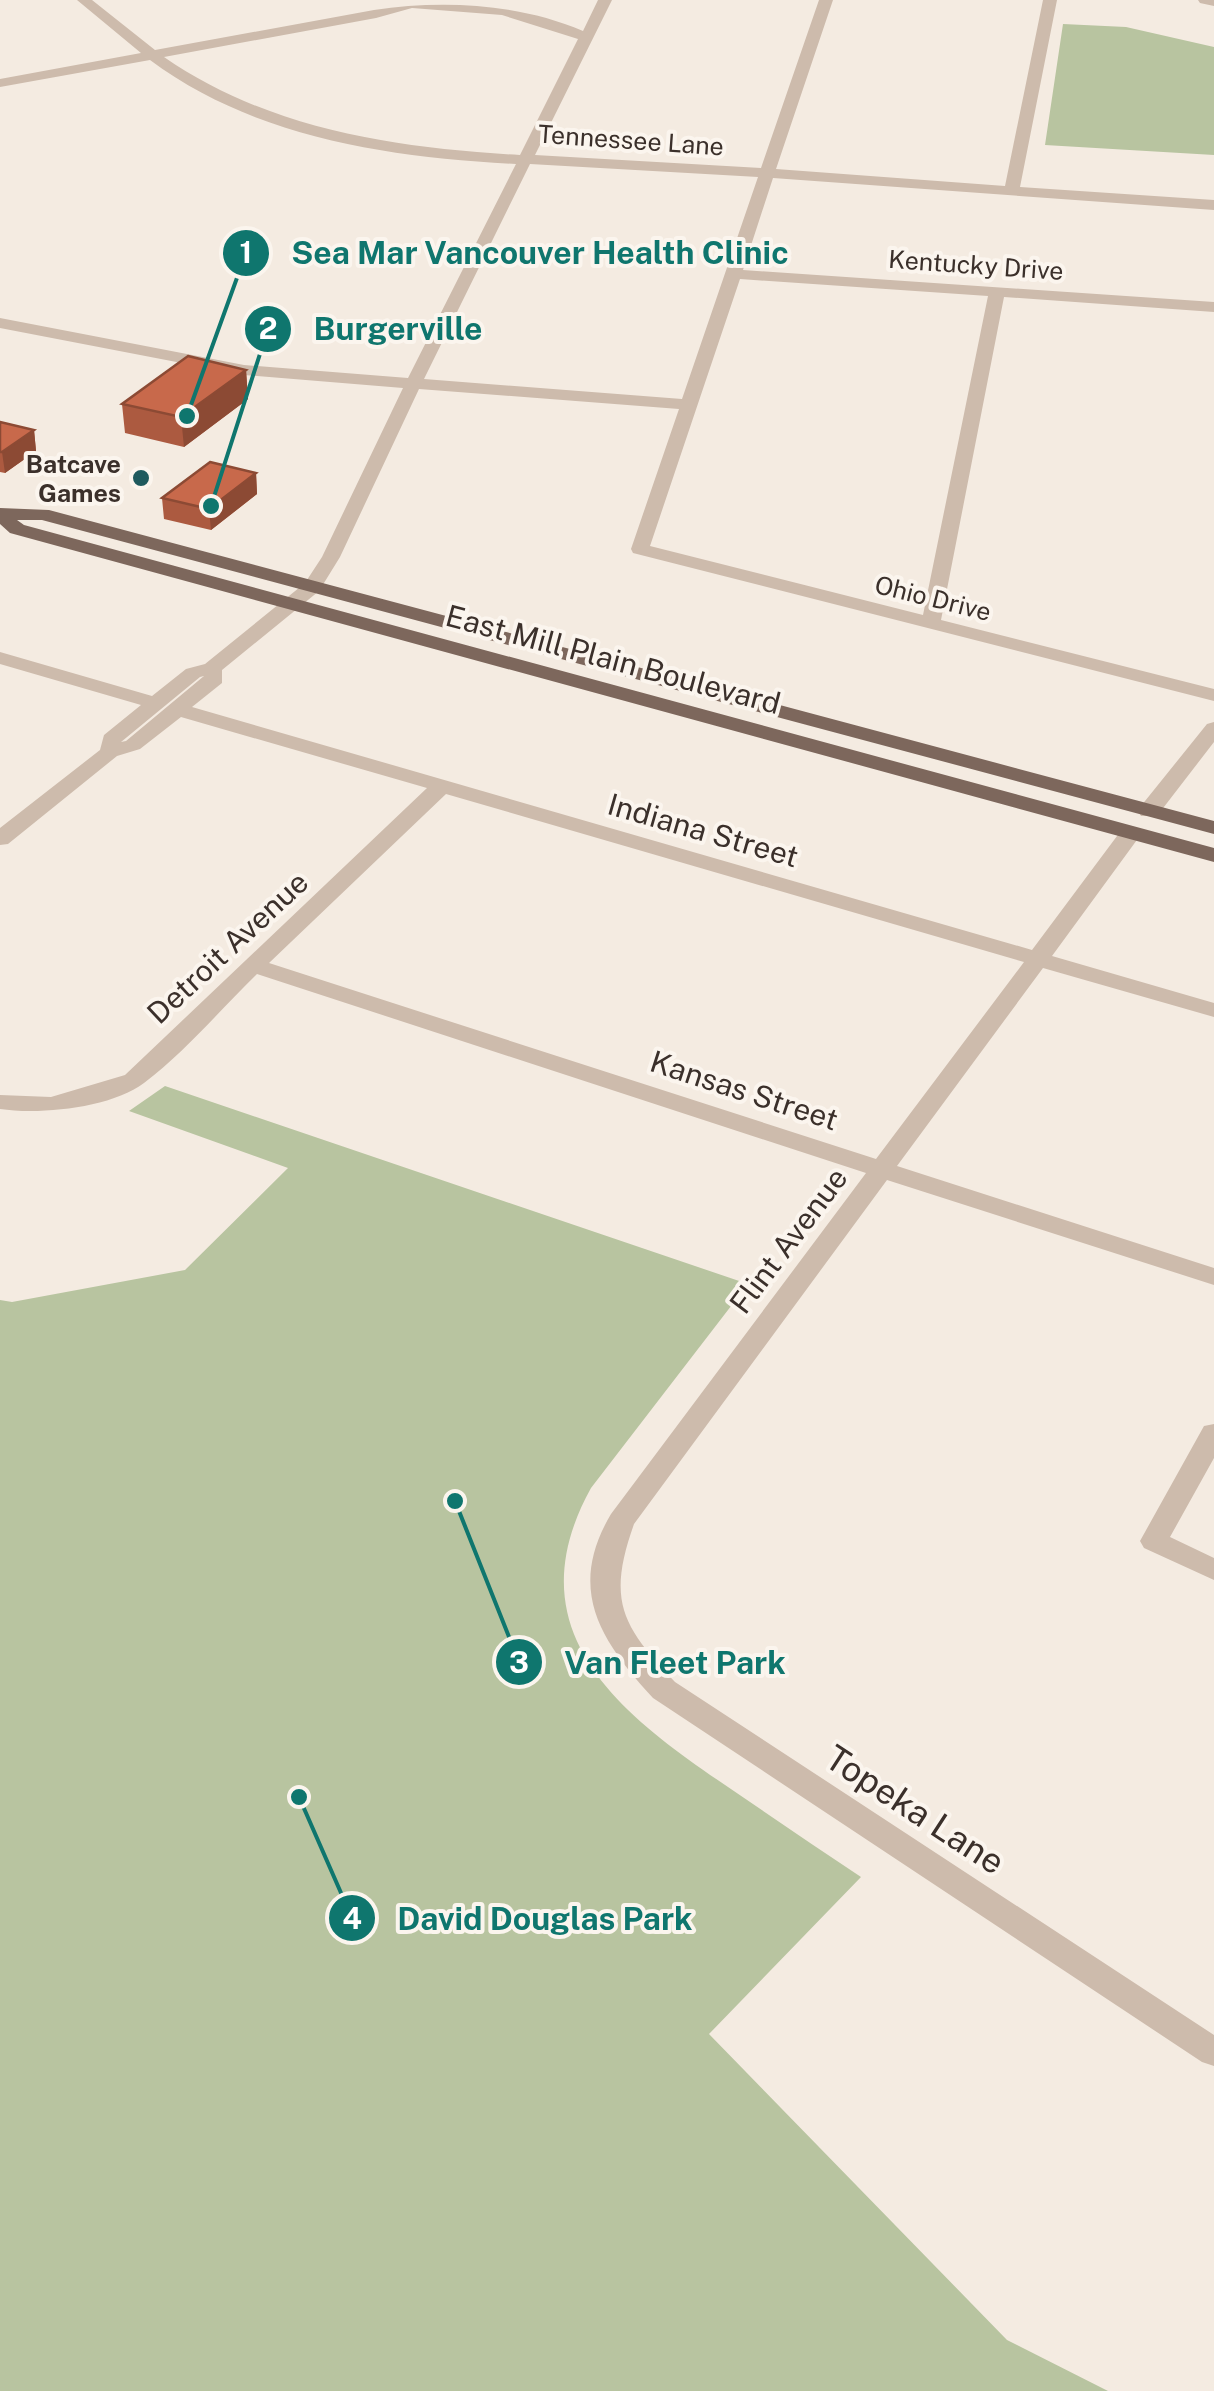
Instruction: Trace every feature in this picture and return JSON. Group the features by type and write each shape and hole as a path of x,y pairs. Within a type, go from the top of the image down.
{"main road":[{"name":"East Mill Plain Boulevard","path":"0,514 42,514 1214,828"},
{"name":"East Mill Plain Boulevard","path":"0,514 17,528 1214,855"}],"street":[{"name":"Tennessee Lane","path":"84,0 151,56 212,95 321,132 427,150 1214,205"},
{"path":"0,839 110,752 133,745 166,706 215,679 212,668 312,587 332,557 605,0"},
{"path":"0,323 244,370 690,405 826,0"},
{"path":"1012,190 1050,0"},
{"path":"1205,0 1214,2"},
{"path":"0,83 418,2 524,13 587,38"},
{"name":"Kentucky Drive","path":"735,274 1214,307"},
{"path":"931,623 998,291"},
{"name":"Ohio Drive","path":"690,405 640,549 1214,695"},
{"name":"Indiana Street","path":"0,658 1214,1010"},
{"path":"1148,810 1214,728"},
{"name":"Detroit Avenue","path":"0,1102 29,1108 91,1096 133,1080 443,786"},
{"name":"Flint Avenue","path":"603,1605 606,1558 621,1522 1131,833"},
{"name":"Kansas Street","path":"254,966 1214,1277"},
{"path":"1214,1433 1154,1541 1214,1570"},
{"name":"Topeka Lane","path":"603,1605 622,1645 664,1690 1214,2052"}],"green space":[{"path":"1063,24 1126,27 1214,47 1214,155 1045,145"},
{"path":"165,1086 748,1284 591,1488 570,1539 564,1585 571,1626 589,1664 616,1698 650,1730 861,1877 709,2034 1007,2340 1108,2391 0,2391 0,1300 12,1302 185,1270 288,1168 129,1111"}],"building":[{"path":"188,356 246,370 181,417 122,404"},
{"path":"0,422 34,430 0,452"},
{"path":"210,462 256,473 209,509 162,498"}],"place":[{"name":"Sea Mar Vancouver Health Clinic","path":"187,416"},
{"name":"Batcave Games","path":"141,478"},
{"name":"Burgerville","path":"211,506"},
{"name":"Van Fleet Park","path":"455,1501"},
{"name":"David Douglas Park","path":"299,1797"}]}
